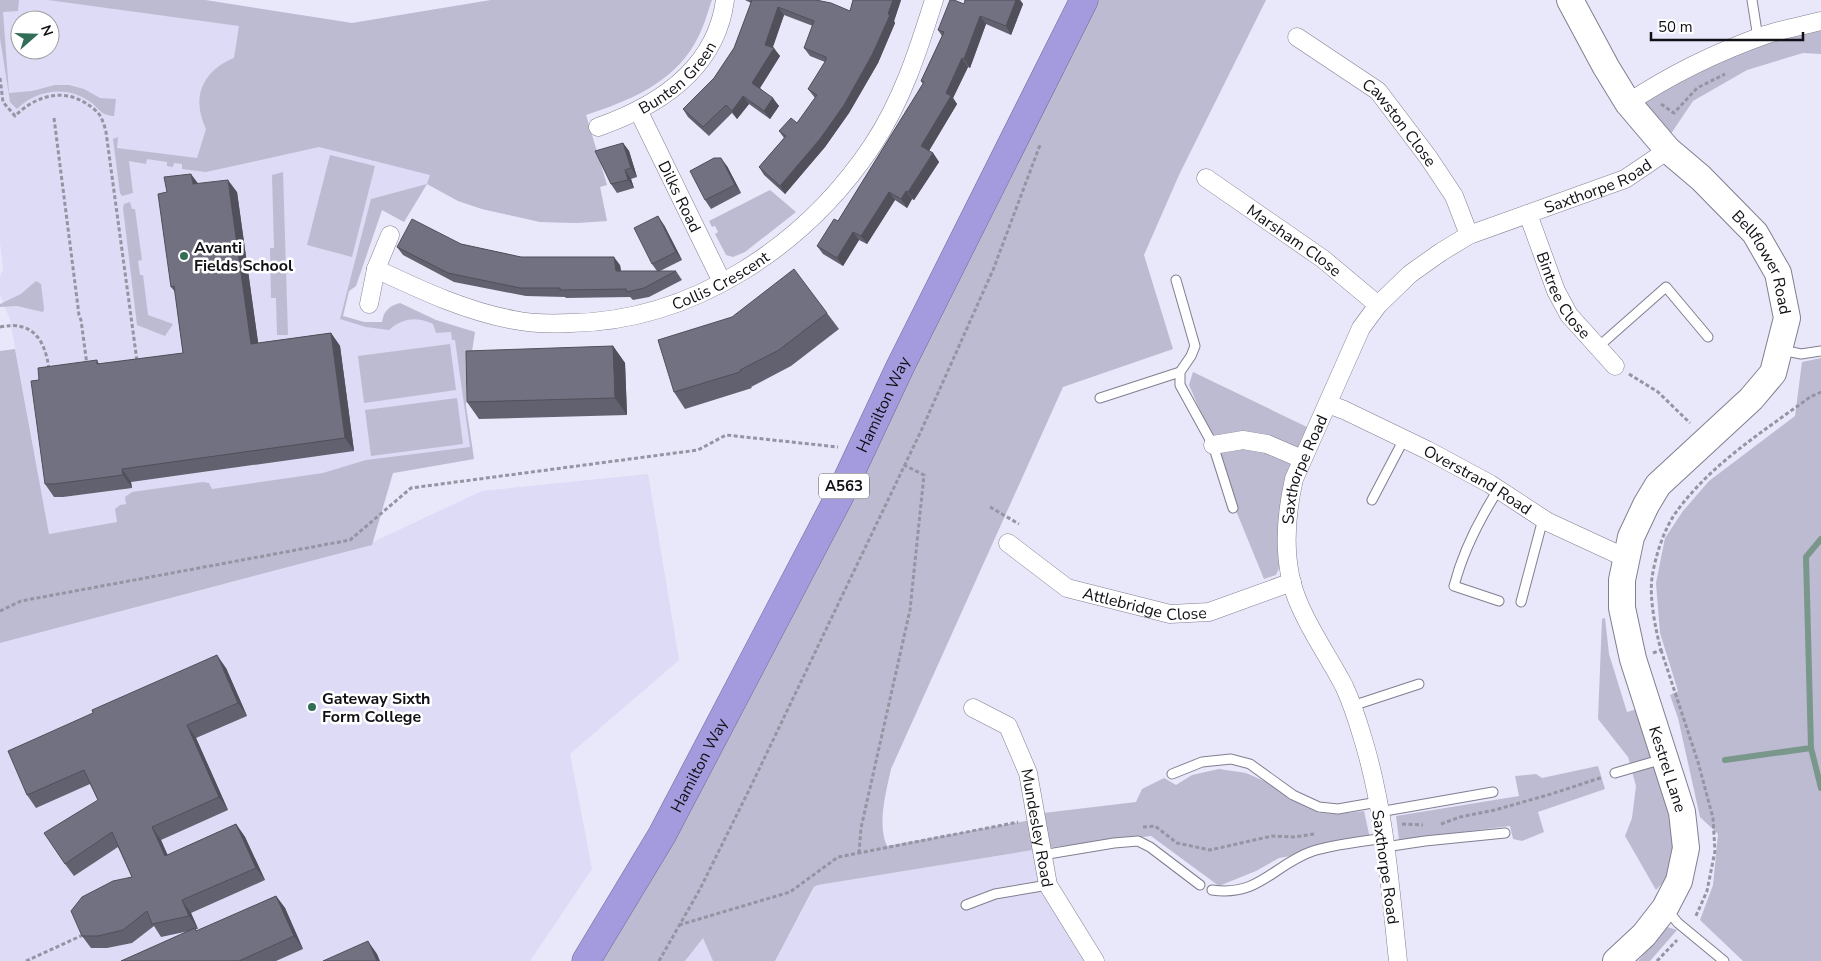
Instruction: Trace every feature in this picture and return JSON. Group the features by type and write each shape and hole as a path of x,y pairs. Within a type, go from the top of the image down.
{"highway":[{"name":"Hamilton Way","path":"586,961 662,835 839,497 900,367 1084,0"}],"street":[{"name":"Bunten Green","path":"598,126 638,110 675,87 694,68 707,50 717,30 725,0"},
{"name":"Collis Crescent","path":"376,269 436,297 472,310 516,321 543,323 591,322 636,316 668,306 722,282 765,256 793,235 825,206 859,165 873,145 900,96 914,63 934,0"},
{"name":"Bellflower Road","path":"1570,0 1606,68 1635,98 1668,150 1701,178 1755,233 1778,273 1787,318 1773,373 1751,399 1658,485 1630,536 1626,558"},
{"path":"1635,98 1665,80 1721,53 1758,38 1821,21"},
{"name":"Cawston Close","path":"1297,37 1378,92 1428,156 1454,196 1470,235"},
{"name":"Dilks Road","path":"638,110 722,282"},
{"name":"Saxthorpe Road","path":"1398,961 1385,843 1373,773 1352,706 1344,687 1299,605 1292,582 1286,552 1288,505 1294,479 1361,328 1378,305 1410,274 1441,252 1470,235 1625,179 1668,150"},
{"name":"Marsham Close","path":"1206,178 1323,259 1378,305"},
{"name":"Bintree Close","path":"1528,214 1556,291 1569,315 1615,366"},
{"path":"369,304 376,269 390,236"},
{"name":"Overstrand Road","path":"1328,404 1427,450 1498,490 1543,519 1626,558"},
{"path":"1213,445 1243,440 1267,444 1302,459"},
{"name":"Attlebridge Close","path":"1008,543 1067,588 1170,614 1209,612 1292,582"},
{"name":"Kestrel Lane","path":"1616,961 1644,935 1666,908 1679,881 1686,848 1682,812 1633,658 1622,608 1622,580 1626,558"},
{"name":"Mundesley Road","path":"973,708 1008,726 1028,773 1048,885 1095,961"}],"lane":[{"path":"1752,0 1758,38"},
{"path":"1176,280 1194,346 1191,356 1180,372 1180,385 1213,445 1234,508"},
{"path":"1598,346 1666,287 1708,337"},
{"path":"1780,349 1801,354 1821,351"},
{"path":"1100,398 1180,372"},
{"path":"1372,500 1404,439"},
{"path":"1498,490 1481,517 1460,562 1454,586 1499,601"},
{"path":"1521,602 1543,519"},
{"path":"1352,706 1418,684"},
{"path":"1616,773 1665,758"},
{"path":"1172,774 1202,762 1232,759 1250,764 1294,795 1318,807 1338,809 1378,807 1493,792"},
{"path":"1212,890 1224,892 1250,887 1271,876 1292,860 1314,851 1505,833"},
{"path":"1042,855 1138,841 1150,847 1200,885"},
{"path":"966,905 995,894 1048,885"},
{"path":"1666,908 1678,923 1724,961"}],"path":[{"path":"1635,98 1674,113 1697,88 1730,70"},
{"path":"0,78 3,102 15,116 31,102 53,95 69,96 80,100 89,105 100,116 106,132 137,362"},
{"path":"54,118 79,315 88,369"},
{"path":"659,961 700,889 904,465 993,270 1043,137"},
{"path":"0,326 18,326 37,336 46,350 50,374"},
{"path":"1615,366 1658,392 1725,460"},
{"path":"1633,658 1661,650 1655,627 1651,580 1661,543 1676,512 1725,460 1810,397 1821,392"},
{"path":"0,611 21,601 350,540 411,488 698,450 726,435 810,443"},
{"path":"859,853 861,828 911,600 924,475 904,465"},
{"path":"990,507 1019,524"},
{"path":"678,926 790,892 838,857 1022,822"},
{"path":"26,961 83,935"}],"shaded area":[{"name":"Avanti Fields School","path":"0,0 205,0 352,23 491,0 634,96 586,115 607,185 600,187 607,221 576,223 540,222 482,209 458,201 427,184 404,222 382,210 356,286 349,291 343,316 364,322 382,322 384,313 391,306 400,303 436,320 475,332 466,389 466,406 474,459 49,534 10,320 0,294 0,277 3,269 0,242"},
{"path":"0,0 19,0 18,10 3,12 9,93 32,91 55,85 69,85 84,89 100,98 116,99 114,116 102,113 93,104 80,96 61,91 33,97 17,109 10,102 0,38"},
{"path":"48,0 205,0 352,23 491,0 712,0 698,38 674,70 648,89 633,97 586,115 607,185 600,187 607,221 576,223 540,222 482,209 458,201 427,184 430,175 319,147 206,172 182,169 182,164 174,163 173,167 167,166 167,162 147,159 146,164 129,161 133,193 122,196 120,193 113,139 118,137 117,148 197,158 206,129 200,107 202,87 214,70 234,58 239,26"},
{"path":"1082,0 1266,0 1179,175 1144,255 1173,349 1063,387 891,769 883,818 884,838 887,846 1031,820 1039,849 818,885 814,887 775,961 713,961 703,938 685,961 582,961 691,780"},
{"path":"1821,21 1821,54 1803,53 1747,70 1693,101 1662,147 1628,103 1665,84"},
{"path":"330,155 375,166 352,257 307,245"},
{"path":"283,172 288,335 277,335 276,298 271,298 270,248 274,248 272,175"},
{"path":"427,184 404,222 382,210 356,286 349,291 343,316 364,322 382,322 388,310 400,303 436,320 475,332 466,389 466,406 474,459 393,473 372,545 0,643 0,351 15,349 49,534 117,522 115,509 120,505 126,504 125,497 132,492 203,482 209,483 212,489 323,473 366,460 470,447 455,340 452,340 451,332 436,333 433,324 415,319 399,323 389,330 366,327 340,319 371,199"},
{"path":"770,190 796,212 745,252 733,257 726,255 715,234 718,232 715,226 712,227 709,221"},
{"path":"130,202 132,209 135,209 142,260 138,261 140,275 143,275 148,315 173,324 165,336 137,325 123,208 124,204"},
{"path":"36,281 41,284 43,312 17,306 0,307 0,304 21,294"},
{"path":"450,344 456,390 364,403 358,356"},
{"path":"1821,358 1821,961 1743,961 1700,920 1713,885 1718,834 1700,817 1678,718 1670,695 1678,691 1660,633 1656,583 1665,538 1683,511 1709,481 1795,416 1802,362"},
{"path":"1193,372 1307,427 1286,478 1279,545 1280,566 1276,575 1264,579 1221,474 1211,436 1189,385"},
{"path":"457,398 463,444 371,456 365,410"},
{"name":"Gateway Sixth Form College","path":"648,474 679,660 570,754 592,869 530,961 0,961 0,643 358,549 482,491"},
{"path":"1605,618 1609,654 1627,712 1637,709 1662,784 1675,839 1670,875 1656,890 1625,836 1632,818 1636,786 1628,757 1598,719 1602,619"},
{"path":"1598,766 1605,789 1538,812 1544,832 1522,841 1513,839 1510,826 1399,840 1396,816 1519,796 1515,776 1536,774 1542,778"},
{"path":"1219,769 1246,773 1271,784 1289,799 1319,813 1339,814 1364,811 1371,843 1279,858 1256,871 1219,886 1151,836 1046,848 1035,814 1136,802 1142,789 1164,778 1176,785 1192,775"},
{"path":"1039,849 1091,961 775,961 815,887 818,885"},
{"path":"1667,927 1677,930 1650,961 1638,961"},
{"path":"703,937 713,961 685,961"}],"building":[{"path":"752,0 816,0 831,3 850,11 853,0 893,0 888,14 890,15 872,55 844,105 820,139 780,186 759,167 786,136 779,131 791,118 797,123 817,95 808,89 826,57 804,48 814,21 778,7 765,45 774,48 752,83 773,98 764,111 743,96 732,111 726,105 703,127 683,109 714,78 734,48"},
{"path":"950,0 964,4 965,0 1016,0 1006,26 980,16 964,59 962,58 946,93 951,96 921,146 933,153 908,192 906,191 901,199 889,192 861,236 853,232 837,258 817,246 834,219 838,221 924,82 921,81 944,32 938,30"},
{"path":"623,143 631,168 625,170 628,180 611,184 595,151"},
{"path":"714,158 721,158 735,185 705,200 690,171"},
{"path":"191,174 193,184 228,180 251,344 331,333 345,438 122,469 123,475 45,484 31,381 39,380 38,368 97,360 97,364 183,353 174,286 171,287 158,194 167,192 164,177"},
{"path":"658,216 676,252 652,264 634,228"},
{"path":"412,219 461,244 521,257 614,257 616,271 676,271 644,288 627,292 626,289 560,290 560,288 520,288 448,273 397,247"},
{"path":"794,269 827,313 779,350 740,370 740,372 674,392 658,340 732,317"},
{"path":"613,346 615,398 467,402 466,351"},
{"path":"217,655 238,703 187,725 219,797 152,827 165,856 236,824 256,868 182,900 189,916 152,924 147,911 123,930 98,936 82,936 71,911 82,897 113,881 132,877 112,832 65,864 44,833 98,800 84,770 27,795 8,751 93,713 92,710"},
{"path":"276,896 294,936 239,961 121,961 195,928 196,931"},
{"path":"368,941 377,961 323,961"}],"waterway":[{"path":"1821,539 1806,557 1811,748 1821,788"},
{"path":"1725,760 1811,748"}],"place":[{"name":"Avanti Fields School","path":"184,256"},
{"name":"Gateway Sixth Form College","path":"312,707"}]}
